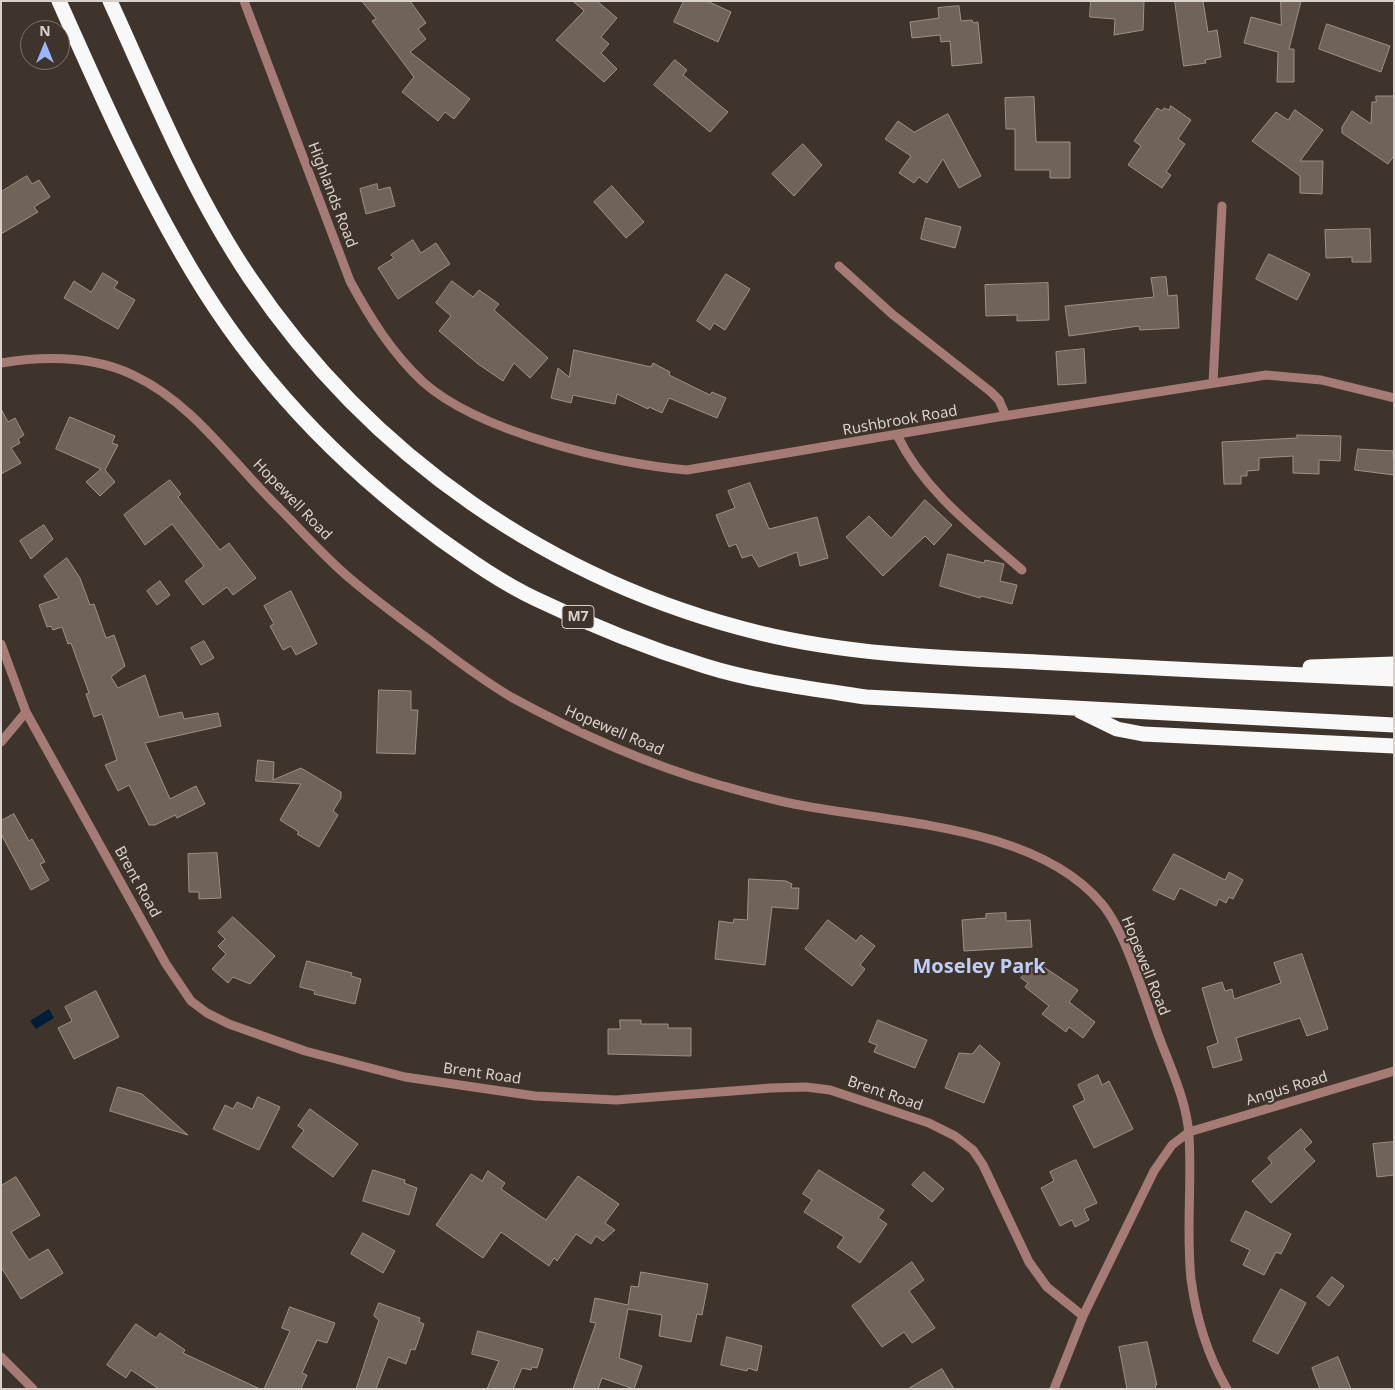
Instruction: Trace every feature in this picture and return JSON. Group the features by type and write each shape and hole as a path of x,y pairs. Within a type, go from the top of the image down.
{"highway":[{"name":"M7","path":"59,1 118,132 159,214 192,272 226,324 267,380 349,467 388,500 457,551 535,599 617,634 707,666 800,687 866,697 1078,710 1394,725"},
{"path":"110,1 190,177 250,278 292,335 342,392 390,438 445,486 499,524 554,555 630,591 698,616 762,634 826,646 911,655 1394,679"},
{"path":"1196,670 1394,664"},
{"path":"1078,710 1117,729 1144,734 1394,746"}],"street":[{"name":"Highlands Road","path":"244,1 350,281 376,326 396,353 424,383"},
{"path":"1213,383 1222,206"},
{"path":"839,266 892,314 991,392 999,400 1006,416"},
{"name":"Hopewell Road","path":"1,363 56,358 95,363 131,374 162,392 188,412 272,502 350,579 484,681 552,720 636,758 716,784 792,804 933,826 987,838 1039,858 1076,880 1102,904 1114,924 1143,993 1182,1101 1189,1132 1191,1278 1200,1323 1215,1367 1227,1389"},
{"name":"Rushbrook Road","path":"424,383 452,402 514,432 660,468 687,470 1006,416 1266,375 1321,380 1394,398"},
{"path":"897,435 908,459 934,490 1022,570"},
{"name":"Brent Road","path":"1,644 26,712 166,964 191,1001 207,1013 254,1033 347,1063 405,1077 535,1096 616,1100 806,1087 830,1090 858,1098 928,1123 954,1136 973,1150 983,1165 1029,1262 1046,1287 1083,1316"},
{"path":"1,742 26,712"},
{"name":"Angus Road","path":"1189,1132 1394,1071"},
{"path":"1054,1389 1083,1316 1154,1171 1172,1145 1189,1132"},
{"path":"1,1357 33,1389"}],"water":[{"path":"49,1009 54,1018 36,1029 30,1021"}],"building":[{"path":"362,1 410,1 426,23 418,29 426,39 410,52 470,99 454,119 445,112 438,121 402,92 414,77 372,21 376,19"},
{"path":"573,1 597,1 617,18 601,37 609,44 601,53 617,69 604,82 556,40 584,11"},
{"path":"684,1 707,1 731,12 718,42 674,22"},
{"path":"1091,1 1144,1 1143,30 1114,35 1115,19 1090,17"},
{"path":"1175,1 1203,1 1208,32 1217,30 1221,57 1205,60 1206,63 1184,66"},
{"path":"1281,1 1301,1 1289,49 1294,49 1294,82 1277,82 1278,52 1244,43 1251,17 1281,25"},
{"path":"959,6 961,21 972,20 973,23 978,22 982,63 952,66 950,41 941,42 940,35 912,38 910,22 939,18 938,8"},
{"path":"1327,24 1390,46 1381,72 1319,49"},
{"path":"675,60 687,70 683,75 728,112 710,132 654,85"},
{"path":"1376,96 1394,96 1394,156 1388,164 1342,133 1342,127 1352,111 1371,124 1372,102 1376,102"},
{"path":"1034,97 1036,142 1070,142 1070,178 1050,178 1050,170 1015,170 1015,129 1006,129 1005,98"},
{"path":"1171,106 1191,120 1178,139 1185,144 1166,172 1171,175 1162,188 1128,165 1141,146 1134,141 1157,108 1162,111 1164,108 1169,110"},
{"path":"1295,110 1323,130 1300,161 1323,161 1322,194 1300,193 1300,176 1252,141 1276,112 1288,120"},
{"path":"948,114 981,176 959,188 943,159 927,183 919,177 914,183 899,173 911,156 885,139 898,121 914,132"},
{"path":"803,144 822,165 794,196 772,174"},
{"path":"27,176 32,184 39,180 50,197 34,207 38,212 1,234 1,192"},
{"path":"377,184 378,190 390,187 395,206 366,214 360,189"},
{"path":"612,186 644,222 626,238 594,202"},
{"path":"926,218 961,227 955,248 921,239"},
{"path":"1370,229 1371,262 1352,262 1352,257 1326,258 1325,230"},
{"path":"413,240 421,253 436,243 450,264 398,299 378,268 394,258 391,255"},
{"path":"1269,254 1310,274 1297,300 1256,279"},
{"path":"103,273 118,282 114,288 135,300 118,329 64,298 74,281 91,292"},
{"path":"726,274 750,289 725,330 714,323 710,330 697,321"},
{"path":"1166,277 1168,296 1177,295 1179,328 1140,330 1139,326 1069,336 1065,306 1154,297 1151,278"},
{"path":"452,281 473,297 479,290 499,304 494,310 548,358 530,378 514,363 503,381 478,364 439,331 451,316 436,303"},
{"path":"1048,283 1049,320 1017,321 1017,315 986,316 985,285"},
{"path":"1084,349 1086,383 1058,385 1056,352"},
{"path":"574,350 651,367 653,363 670,372 669,375 710,395 712,392 726,398 717,418 669,398 662,413 649,407 648,409 617,394 615,404 573,395 571,403 551,398 558,368 569,377"},
{"path":"1,409 8,422 15,418 24,435 18,439 20,443 11,448 21,463 1,474"},
{"path":"70,417 115,436 112,443 118,445 105,470 115,482 100,496 86,482 101,469 56,449"},
{"path":"1297,435 1341,436 1340,461 1319,460 1319,474 1293,473 1293,456 1259,458 1259,470 1247,471 1247,476 1241,476 1241,484 1224,484 1222,442 1297,438"},
{"path":"1358,449 1393,451 1394,475 1355,470"},
{"path":"170,480 181,494 178,497 220,550 229,543 256,578 233,595 227,587 203,605 185,581 204,566 172,524 145,545 124,515"},
{"path":"750,483 769,529 817,517 828,558 800,566 797,552 759,567 752,555 742,558 736,544 729,547 716,515 735,508 728,491"},
{"path":"925,500 952,525 934,545 925,536 883,576 846,537 869,516 891,538"},
{"path":"44,525 53,539 31,559 20,541"},
{"path":"948,554 984,563 985,560 1004,564 1000,581 1017,585 1012,604 981,596 980,598 940,586"},
{"path":"67,558 80,578 90,605 94,604 106,638 114,635 125,666 111,677 118,688 145,675 159,717 182,712 184,719 218,713 221,726 145,743 170,799 196,786 205,804 177,818 175,815 155,825 149,825 129,785 118,791 105,765 117,760 102,714 94,717 86,694 89,693 71,643 68,644 62,627 53,630 51,626 47,627 39,605 59,598 44,576"},
{"path":"160,581 170,595 157,605 147,591"},
{"path":"291,591 317,644 296,655 291,646 283,650 270,626 274,624 264,606"},
{"path":"204,641 214,658 201,665 191,648"},
{"path":"379,690 411,691 411,710 418,710 415,754 377,753"},
{"path":"258,760 274,762 273,780 301,768 341,792 341,798 333,811 338,815 319,847 297,834 299,832 280,820 301,784 256,781"},
{"path":"14,814 29,841 32,839 45,862 40,864 49,880 31,890 1,834 1,821"},
{"path":"217,853 221,898 199,899 199,892 189,892 188,854"},
{"path":"1174,854 1225,880 1229,872 1243,880 1233,899 1229,897 1226,903 1219,899 1216,906 1180,888 1174,900 1153,890"},
{"path":"749,879 786,881 792,884 791,888 799,888 798,909 772,907 765,965 715,959 719,921 733,923 734,919 747,920"},
{"path":"1006,913 1006,921 1030,920 1032,947 964,951 962,920 986,918 986,914"},
{"path":"233,917 275,956 250,984 233,977 228,983 212,969 226,954 218,946 225,939 218,932"},
{"path":"828,920 856,941 861,935 875,946 860,965 865,969 852,986 805,949"},
{"path":"1302,954 1328,1029 1307,1036 1300,1018 1236,1038 1242,1060 1213,1068 1207,1047 1218,1043 1202,988 1222,982 1225,991 1232,989 1234,999 1281,983 1274,963"},
{"path":"307,961 352,973 351,976 361,979 355,1004 314,994 315,991 300,987"},
{"path":"1035,961 1078,990 1069,1002 1095,1022 1083,1038 1069,1027 1066,1032 1042,1014 1049,1006 1025,987 1028,983 1021,978"},
{"path":"96,991 119,1037 74,1059 58,1028 72,1021 65,1007"},
{"path":"620,1020 641,1020 641,1024 668,1024 668,1028 691,1028 691,1056 608,1054 608,1029 620,1029"},
{"path":"878,1020 927,1040 915,1068 874,1052 877,1045 869,1042"},
{"path":"980,1045 1000,1063 984,1103 945,1088 959,1053 972,1054"},
{"path":"1098,1075 1102,1085 1109,1081 1133,1129 1094,1148 1073,1106 1085,1100 1078,1085"},
{"path":"118,1087 142,1094 188,1135 110,1111"},
{"path":"258,1097 280,1107 259,1150 213,1129 225,1105 233,1109 237,1102 252,1109"},
{"path":"310,1109 358,1144 333,1177 292,1147 304,1130 298,1126"},
{"path":"1301,1129 1312,1142 1304,1149 1315,1161 1271,1203 1252,1181 1272,1163 1268,1158"},
{"path":"1394,1142 1394,1175 1377,1177 1373,1144"},
{"path":"1076,1160 1097,1203 1084,1209 1089,1220 1075,1227 1072,1220 1060,1226 1041,1188 1054,1181 1050,1172"},
{"path":"373,1170 405,1180 404,1183 417,1188 409,1215 363,1201"},
{"path":"819,1170 884,1210 878,1218 887,1224 860,1263 837,1247 844,1237 804,1212 812,1200 803,1194"},
{"path":"488,1171 505,1183 501,1189 546,1220 578,1176 619,1204 605,1223 615,1230 603,1241 596,1236 591,1244 576,1234 557,1261 554,1258 549,1266 501,1232 483,1258 436,1225 471,1174 482,1181"},
{"path":"924,1172 944,1189 932,1202 912,1185"},
{"path":"16,1177 40,1215 11,1232 29,1260 48,1249 63,1273 21,1299 1,1267 1,1186"},
{"path":"1246,1211 1291,1234 1281,1254 1276,1252 1264,1275 1243,1265 1250,1250 1231,1241"},
{"path":"363,1233 395,1251 383,1273 351,1254"},
{"path":"912,1262 924,1280 909,1291 935,1328 912,1343 904,1332 882,1347 852,1306"},
{"path":"641,1272 708,1284 702,1315 697,1314 691,1342 659,1336 662,1315 628,1309 619,1358 642,1366 634,1389 602,1378 598,1389 573,1389 596,1323 590,1322 595,1298 628,1305 631,1286 638,1287"},
{"path":"1332,1277 1344,1286 1329,1306 1317,1297"},
{"path":"1281,1289 1306,1303 1278,1354 1253,1341"},
{"path":"379,1303 420,1318 419,1322 424,1324 415,1350 411,1349 406,1364 388,1357 376,1389 356,1389 379,1320 374,1316"},
{"path":"290,1307 335,1323 327,1343 317,1340 302,1373 307,1375 301,1389 264,1389 290,1331 282,1328"},
{"path":"136,1324 156,1338 160,1333 185,1350 183,1353 260,1389 159,1389 131,1370 126,1378 107,1365"},
{"path":"478,1331 543,1349 537,1368 532,1367 531,1370 522,1368 513,1389 487,1389 499,1361 472,1354"},
{"path":"727,1337 762,1346 757,1371 748,1368 747,1371 721,1365"},
{"path":"1147,1342 1157,1385 1155,1385 1156,1389 1127,1389 1119,1347"},
{"path":"1338,1357 1351,1389 1320,1389 1312,1368"},
{"path":"942,1369 954,1389 908,1389"}],"district":[{"name":"Moseley Park","path":"979,967"}]}
